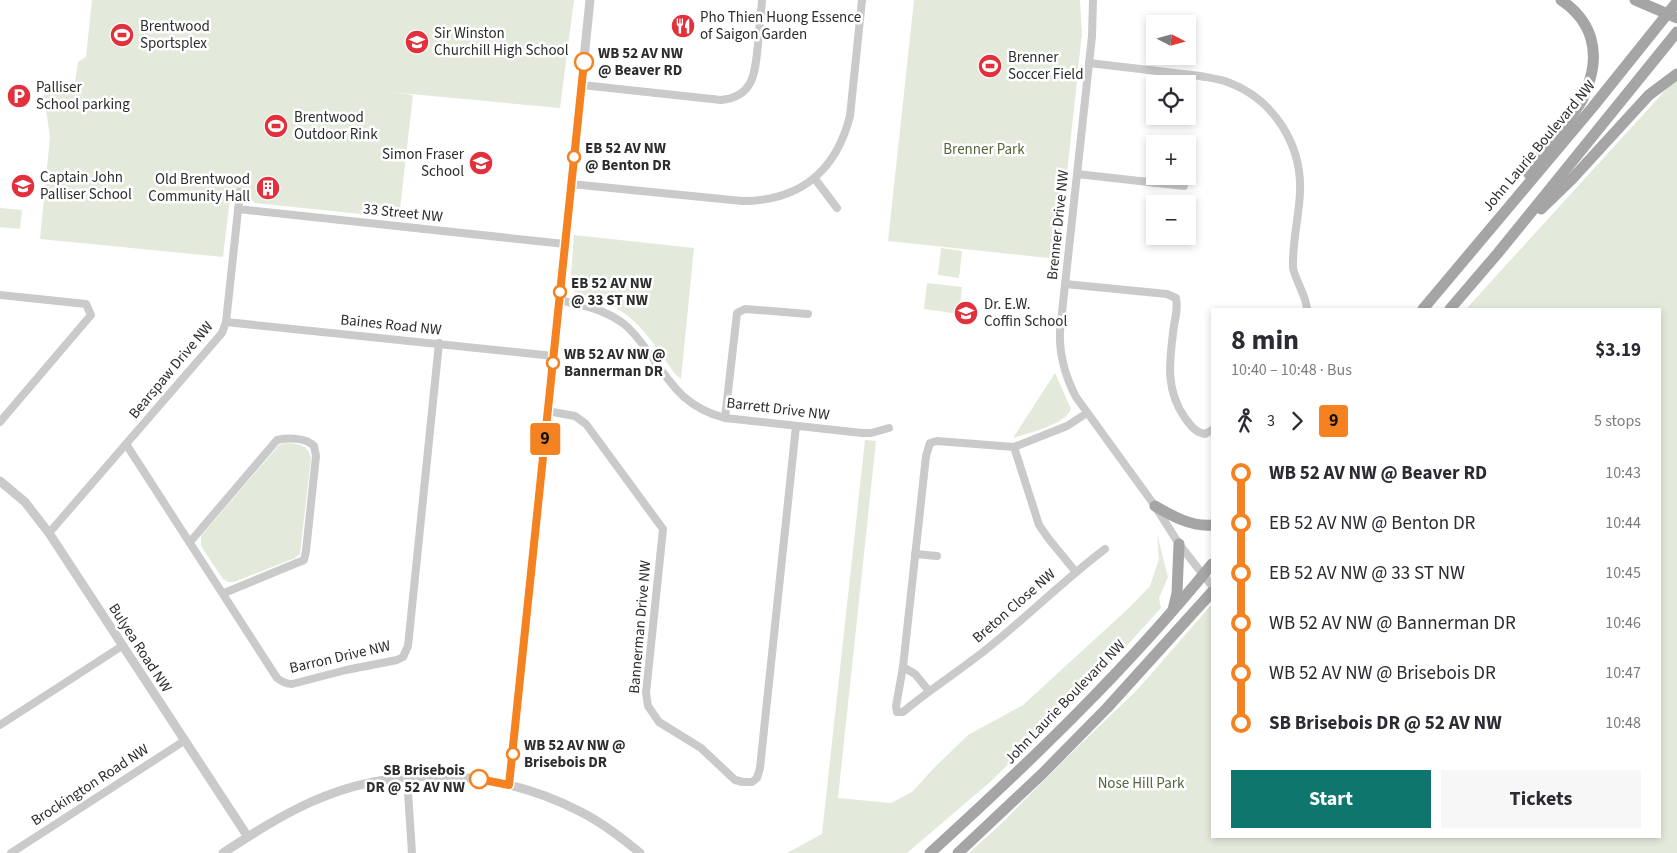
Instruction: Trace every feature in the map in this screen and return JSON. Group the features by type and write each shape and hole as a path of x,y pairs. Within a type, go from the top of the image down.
{"main road":[{"path":"1514,200 1541,153 1582,101 1594,63 1594,50 1585,24 1576,13 1560,0"},
{"path":"1635,0 1673,16"},
{"name":"John Laurie Boulevard NW","path":"1424,308 1592,108 1673,16 1677,2"},
{"path":"1451,308 1498,253 1677,32"},
{"path":"1498,253 1572,179 1648,95 1677,74"},
{"path":"1155,506 1172,516 1190,522 1211,525"},
{"path":"1172,610 1176,593 1178,544"},
{"name":"John Laurie Boulevard NW","path":"930,853 1032,759 1098,694 1211,565"},
{"path":"958,853 1107,708 1211,593"}],"street":[{"path":"509,785 590,0"},
{"path":"582,85 721,100 733,98 744,92 754,74 762,0"},
{"path":"571,184 742,201 760,201 778,197 815,179 835,152 850,116 862,0"},
{"name":"Brenner Drive NW","path":"1093,0 1089,63 1060,331 1060,350 1067,379 1076,397 1155,506 1178,544 1211,585"},
{"path":"1089,63 1218,79 1239,87 1268,108 1281,123 1289,138 1298,166 1300,192 1293,268 1294,276 1307,308"},
{"path":"1077,174 1184,186"},
{"path":"815,179 837,208"},
{"name":"Bearspaw Drive NW","path":"49,533 222,333 226,322 240,192"},
{"name":"33 Street NW","path":"238,209 566,244"},
{"path":"1065,284 1167,294 1176,298 1177,308 1169,364 1171,388 1175,402 1193,429 1205,434 1211,431"},
{"path":"0,295 86,304 91,315 0,422"},
{"name":"Barrett Drive NW","path":"560,300 599,309 618,320 639,339 670,383 683,397 692,405 707,413 725,418 872,433 889,428"},
{"path":"725,418 738,313 745,309 808,314"},
{"name":"Baines Road NW","path":"226,322 554,356"},
{"name":"Barron Drive NW","path":"126,444 224,593 277,678 287,684 398,660 402,657 408,646 439,343"},
{"name":"Bannerman Drive NW","path":"548,411 575,416 586,424 663,529 646,693 652,713 659,722 701,748 735,780 742,782 752,782 757,778 760,768 796,426"},
{"name":"Breton Close NW","path":"1014,447 1039,525 1076,572 993,644 903,712 898,712 896,706 903,667 926,456 930,444 937,441 1014,447 1067,426 1087,413"},
{"path":"190,542 276,440 307,441 314,446 316,456 304,560 224,593"},
{"name":"Bulyea Road NW","path":"0,481 26,502 49,533 248,837"},
{"path":"1076,572 1105,549"},
{"path":"915,554 937,556"},
{"path":"0,725 122,646"},
{"path":"903,667 915,674 929,691"},
{"name":"Brockington Road NW","path":"11,853 184,740"},
{"path":"407,777 412,853"},
{"path":"223,853 282,815 344,789 407,777 461,777 509,785 546,796 582,812 616,833 640,853"}],"green space":[{"path":"92,0 574,0 560,108 389,92 413,95 399,218 255,203 248,197 248,191 231,190 223,257 40,239 50,137 42,83 69,88 75,82 78,62 86,57"},
{"name":"Brenner Park","path":"914,0 1080,0 1082,33 1058,259 888,241"},
{"name":"Nose Hill Park","path":"1677,80 1677,853 969,853 1137,690 1211,605 1211,838 1661,838 1661,308 1467,308 1671,84"},
{"path":"0,208 22,210 20,229 0,227"},
{"path":"574,235 694,248 681,379 675,374 648,336 632,319 613,306 577,294 570,286"},
{"path":"941,248 962,251 959,278 938,275"},
{"path":"927,283 962,287 959,314 924,309"},
{"path":"1055,373 1071,409 1062,420 1054,424 1013,438"},
{"path":"865,440 876,441 838,798 891,803 912,792 968,735 1023,705 1130,607 1150,586 1159,559 1157,534 1168,577 1159,598 1161,608 1110,664 989,783 907,853 787,853 822,834"},
{"path":"286,443 305,447 310,453 311,458 300,554 295,558 234,582 228,582 223,579 201,546 201,536 279,445"}],"bus line":[{"name":"9","path":"479,779 509,785 584,62"}],"place":[{"name":"Pho Thien Huong Essence of Saigon Garden","path":"683,26"},
{"name":"Brentwood Sportsplex","path":"122,35"},
{"name":"Sir Winston Churchill High School","path":"417,42"},
{"name":"WB 52 AV NW @ Beaver RD","path":"584,62"},
{"name":"Brenner Soccer Field","path":"990,66"},
{"name":"Palliser School parking","path":"19,96"},
{"name":"Brentwood Outdoor Rink","path":"276,126"},
{"name":"EB 52 AV NW @ Benton DR","path":"574,157"},
{"name":"Simon Fraser School","path":"481,163"},
{"name":"Captain John Palliser School","path":"23,186"},
{"name":"Old Brentwood Community Hall","path":"268,188"},
{"name":"EB 52 AV NW @ 33 ST NW","path":"560,292"},
{"name":"Dr. E.W. Coffin School","path":"966,313"},
{"name":"WB 52 AV NW @ Bannerman DR","path":"553,363"},
{"name":"WB 52 AV NW @ Brisebois DR","path":"513,754"},
{"name":"SB Brisebois DR @ 52 AV NW","path":"479,779"}]}
